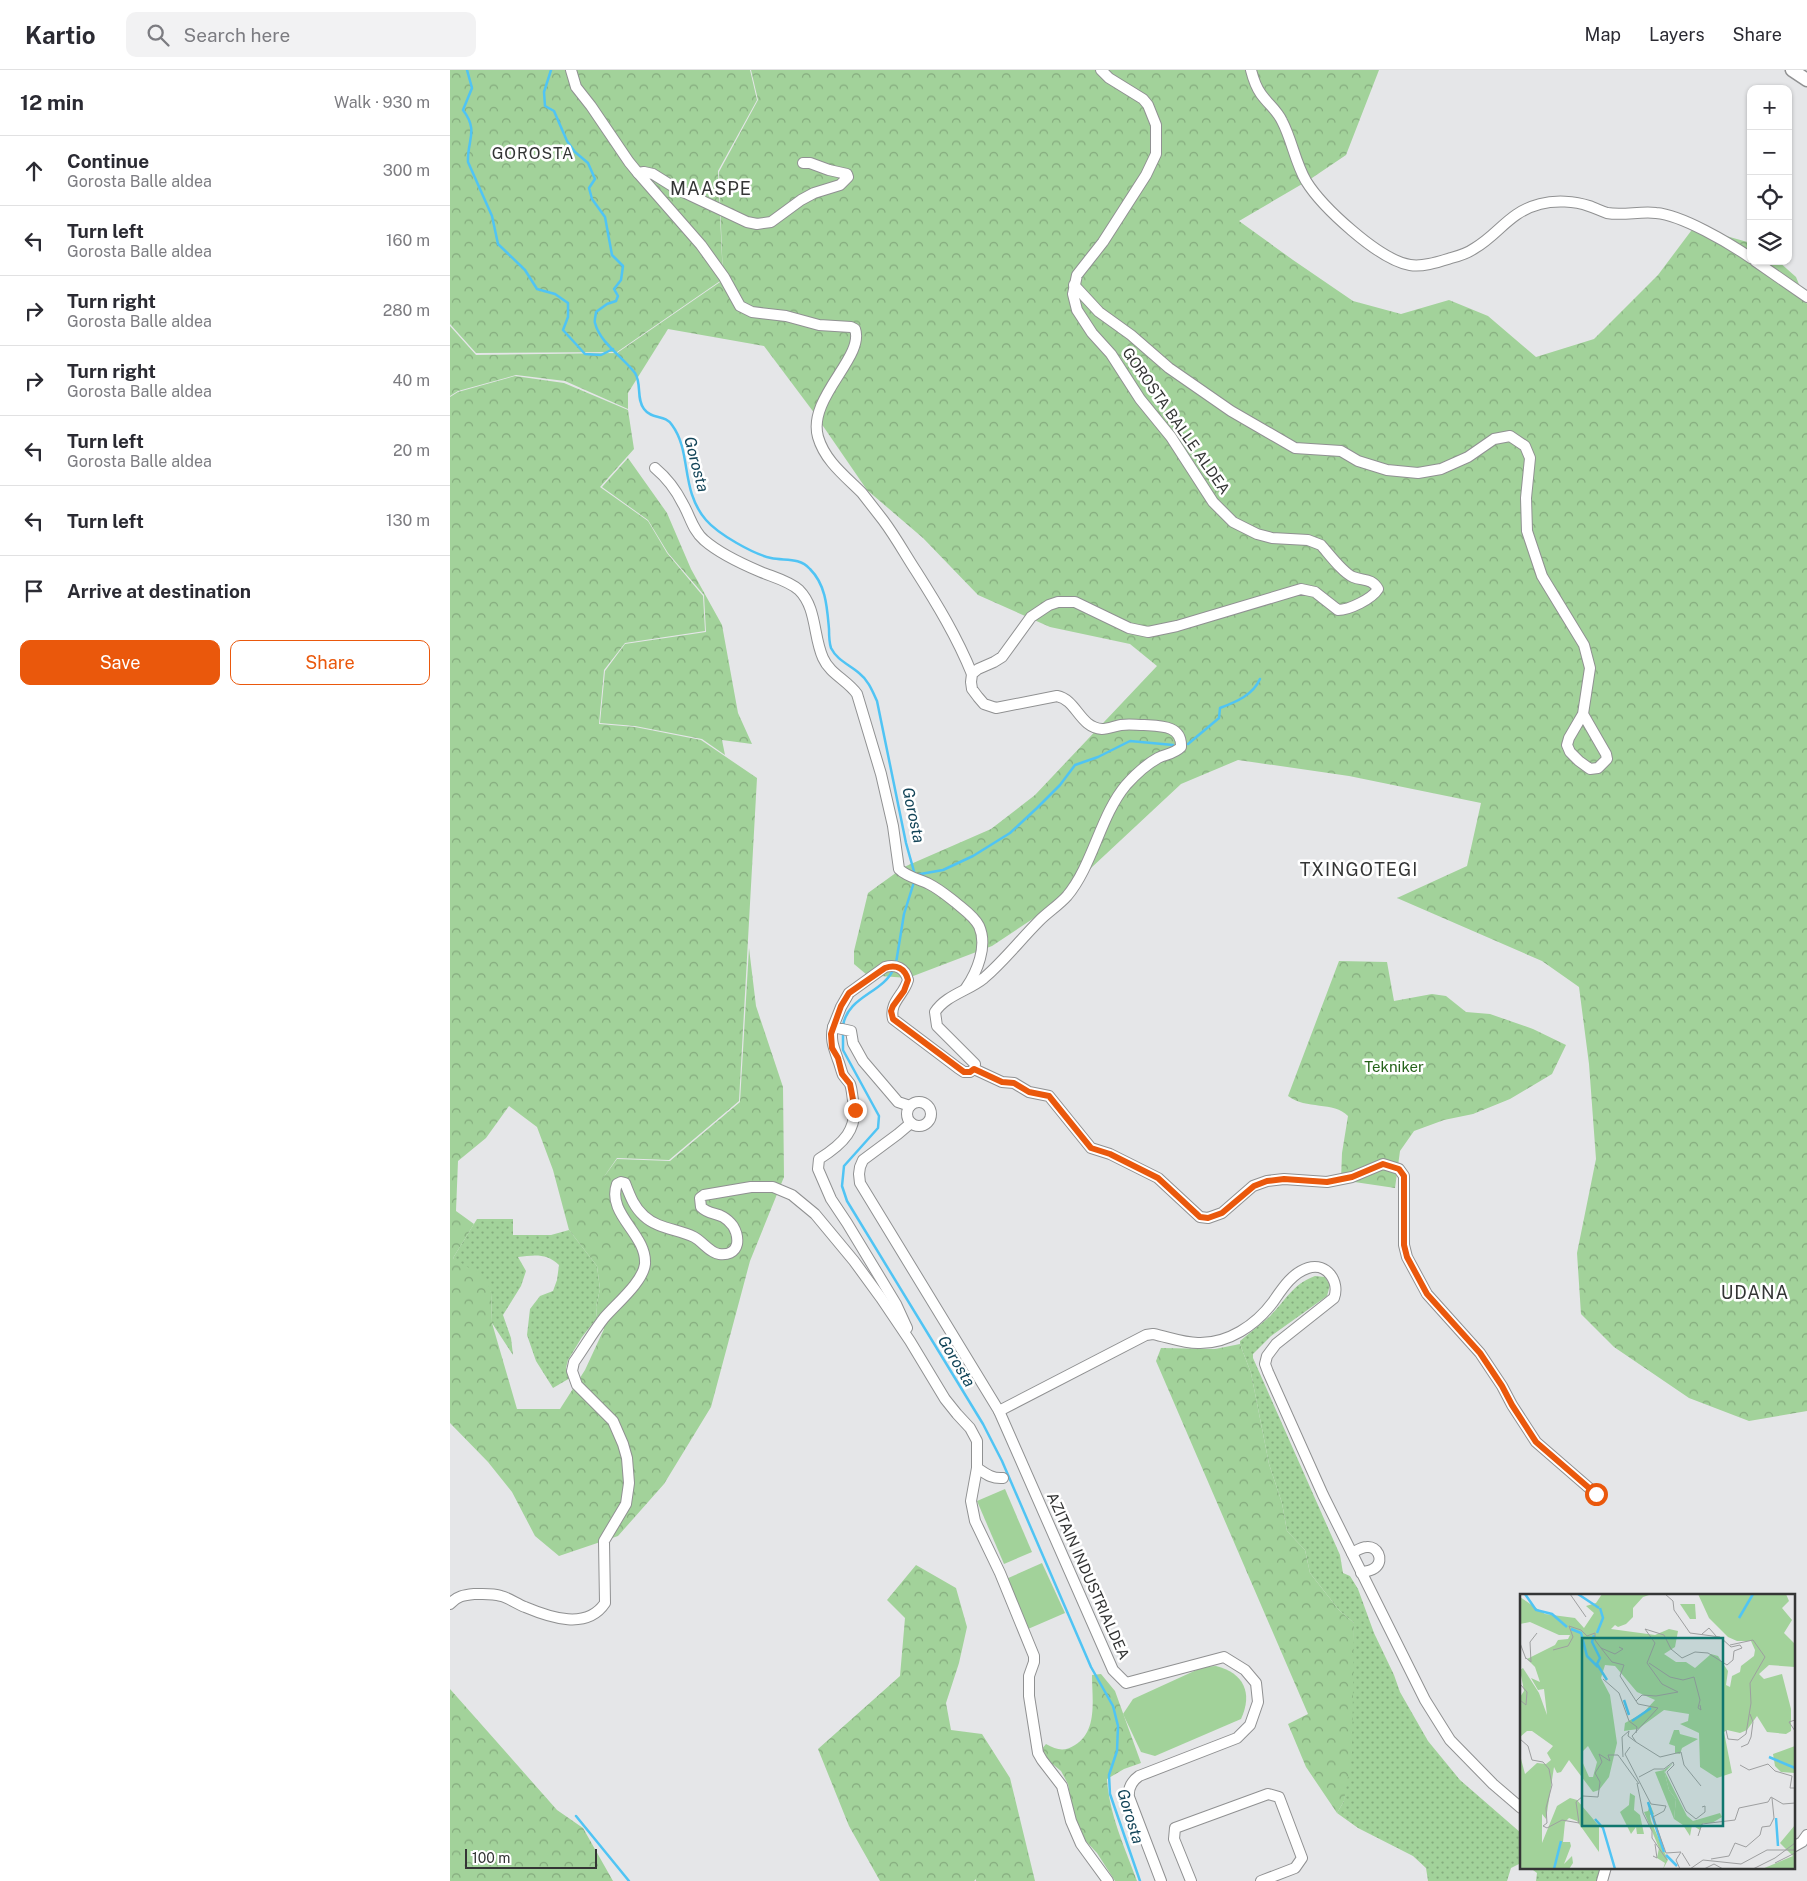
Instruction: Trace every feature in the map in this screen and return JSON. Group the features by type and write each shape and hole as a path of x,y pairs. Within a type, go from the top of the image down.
{"street":[{"path":"572,70 576,87 624,156 701,244 724,277 740,306 752,312 786,316 819,326 851,327 855,330 856,337 853,350 826,394 820,412 817,431 819,440 824,453 832,464 864,495 894,537 942,612 972,674 972,689 978,697 990,707 1002,708 1057,696 1068,700 1079,716 1093,726 1104,729 1130,724 1164,726 1176,732 1180,737 1181,747 1176,752 1158,758 1126,785 1068,895 1038,922 998,966 981,980 946,999 935,1012 937,1026 943,1034 972,1060 974,1069"},
{"path":"1074,285 1083,266 1102,242 1146,176 1156,154 1156,125 1148,105 1143,99 1109,78 1101,70"},
{"path":"1251,70 1255,84 1261,94 1272,105 1282,120 1306,181 1362,241 1400,263 1422,264 1466,253 1477,248 1520,212 1540,204 1563,202 1587,205 1606,213 1656,213 1673,216 1747,255"},
{"path":"1792,70 1807,80"},
{"path":"638,173 652,174 747,222 764,224 771,222 814,193 840,186 848,177 847,174 810,163 803,163"},
{"path":"1761,265 1807,297"},
{"name":"GOROSTA BALLE ALDEA","path":"972,674 1002,656 1031,617 1049,605 1058,602 1075,602 1129,628 1148,632 1177,626 1301,589 1315,592 1338,610 1350,608 1375,594 1378,589 1370,581 1353,577 1321,545 1314,542 1272,538 1257,534 1233,522 1204,490 1175,442 1140,399 1112,354 1092,333 1074,302 1074,285"},
{"name":"GOROSTA BALLE ALDEA","path":"1074,285 1098,312 1131,335 1169,368 1231,411 1295,448 1341,451 1358,461 1387,470 1418,473 1441,469 1468,457 1494,439 1510,436 1525,446 1530,458 1526,498 1527,531 1542,576 1584,645 1590,668 1583,714 1569,738 1568,745 1570,752 1579,761 1590,769 1598,768 1607,758 1606,754 1583,714"},
{"path":"655,468 673,487 695,529 705,541 735,560 798,589 808,603 824,660 857,694 881,774 893,826 898,869 903,874 928,883 940,891 968,913 980,930 982,944 978,964 965,989"},
{"path":"910,1341 906,1326 896,1304 848,1223 831,1199 818,1169 820,1159 833,1150 846,1137 850,1130 855,1110 850,1084 842,1074 838,1058 832,1048 831,1034 839,1028 841,1006 849,993 885,968 895,966 904,971 908,980 904,991 891,1011 893,1019 964,1072 970,1072 974,1069"},
{"path":"839,1028 851,1031 853,1042 868,1068 898,1102 910,1106 918,1102 926,1104 931,1111 927,1124 919,1126 910,1123 907,1115 910,1106"},
{"path":"974,1069 1002,1082 1014,1083 1029,1092 1049,1096 1091,1148 1110,1154 1158,1178 1200,1217 1208,1218 1222,1213 1254,1186 1267,1181 1284,1179 1327,1182 1352,1177 1383,1164 1399,1169 1404,1176 1404,1245 1407,1257 1427,1294 1485,1360 1536,1442 1596,1494"},
{"name":"AZITAIN INDUSTRIALDEA","path":"910,1123 863,1160 858,1174 860,1184 999,1412 1113,1670 1126,1683 1224,1657 1245,1670 1256,1683 1258,1702 1250,1725 1237,1738 1133,1780 1128,1792 1161,1881"},
{"path":"450,1604 459,1596 490,1594 500,1596 527,1608 565,1619 583,1620 593,1616 605,1602 604,1541 626,1504 630,1483 627,1458 613,1421 576,1385 572,1371 574,1362 603,1320 637,1281 645,1265 644,1248 618,1209 614,1190 616,1184 621,1182 625,1184 633,1204 645,1217 657,1224 695,1237 717,1254 729,1254 736,1250 737,1234 733,1226 722,1215 700,1207 700,1198 704,1195 751,1187 773,1187 792,1195 815,1214 854,1261 910,1341 946,1399 970,1428 977,1441 977,1468 971,1501 975,1520 1000,1573 1034,1656 1029,1696 1038,1753 1062,1786 1070,1821 1081,1844 1108,1881"},
{"path":"999,1412 1146,1335 1153,1334 1197,1343 1218,1341 1237,1334 1261,1316 1295,1275 1307,1268 1314,1267 1322,1268 1330,1274 1336,1285 1334,1298 1276,1344 1270,1350 1266,1364 1287,1415 1359,1569 1425,1700 1450,1740 1520,1807"},
{"path":"977,1468 990,1477 996,1479 1003,1478"},
{"path":"1352,1553 1369,1546 1376,1550 1379,1555 1380,1561 1375,1568 1359,1569"},
{"path":"1191,1881 1174,1839 1175,1828 1268,1794 1279,1797 1302,1858 1295,1868 1261,1881"},
{"path":"1794,1846 1802,1842 1807,1835"},
{"path":"1602,1881 1606,1868"}],"green space":[{"path":"450,70 750,70 757,100 718,171 723,279 617,352 476,353 450,324"},
{"path":"751,70 1379,70 1346,155 1309,180 1239,221 1353,301 1401,314 1449,300 1488,316 1536,357 1594,339 1658,275 1694,227 1747,242 1747,265 1782,265 1796,277 1807,304 1807,1411 1749,1421 1689,1398 1614,1347 1581,1314 1577,1253 1596,1159 1589,1064 1579,987 1542,961 1397,898 1467,866 1481,803 1349,776 1238,760 1181,784 1046,910 992,946 908,978 867,975 854,964 854,951 868,893 904,867 991,829 1035,795 1157,666 1130,644 1050,627 978,595 923,538 867,490 812,410 764,346 668,329 628,393 628,409 565,381 516,375 458,391 450,396 450,326 476,355 617,353 723,280 719,172 758,100"},
{"path":"515,376 564,383 628,410 634,449 600,487 648,521 667,553 703,596 705,631 625,643 604,670 599,724 635,727 701,740 757,778 739,1101 669,1160 617,1158 601,1181 617,1159 670,1161 740,1102 749,948 756,1006 783,1087 784,1177 750,1261 711,1407 664,1484 618,1536 559,1556 535,1536 512,1492 488,1462 450,1423 450,397 458,392","holes":["509,1106 537,1127 553,1170 569,1230 597,1266 600,1289 596,1307 597,1318 604,1329 585,1370 560,1409 517,1409 492,1323 491,1292 485,1278 453,1258 474,1224 456,1211 458,1161 486,1138"]},
{"path":"628,458 667,513 691,569 722,625 738,713 752,744 722,740 725,755 702,739 635,726 600,723 605,671 625,644 706,632 704,595 668,553 648,520 602,487"},
{"name":"Tekniker","path":"1339,961 1387,962 1394,1001 1432,994 1446,996 1466,1012 1490,1014 1533,1029 1566,1045 1552,1074 1510,1099 1473,1114 1444,1120 1414,1131 1400,1151 1395,1188 1341,1180 1342,1153 1348,1116 1342,1111 1303,1103 1288,1096"},
{"path":"477,1219 513,1219 513,1235 551,1235 569,1230 597,1266 600,1289 596,1307 597,1318 582,1337 568,1360 566,1368 570,1378 553,1388 536,1361 527,1335 530,1309 540,1296 553,1291 559,1265 550,1258 535,1255 518,1257 526,1271 521,1286 503,1315 511,1338 513,1355 492,1323 491,1292 453,1258"},
{"path":"1315,1276 1325,1277 1330,1285 1327,1296 1271,1336 1253,1354 1253,1358 1340,1555 1343,1573 1350,1576 1358,1589 1374,1633 1400,1692 1428,1741 1460,1780 1520,1832 1520,1864 1511,1868 1507,1881 1428,1881 1426,1868 1413,1856 1358,1828 1337,1813 1344,1801 1354,1623 1339,1610 1310,1573 1305,1550 1287,1531 1282,1503 1269,1464 1251,1373 1240,1344 1240,1341 1268,1318 1294,1289"},
{"path":"1240,1344 1251,1373 1269,1464 1282,1503 1287,1531 1305,1550 1310,1573 1339,1610 1354,1623 1352,1752 1344,1801 1337,1813 1306,1767 1288,1724 1308,1714 1156,1361 1161,1348 1215,1349"},
{"path":"1005,1489 1032,1552 1004,1564 977,1501"},
{"path":"1042,1563 1065,1613 1028,1629 1006,1579"},
{"path":"916,1565 956,1588 967,1627 959,1663 946,1703 951,1730 982,1734 1010,1778 1035,1881 976,1881 976,1879 974,1881 880,1881 849,1826 818,1749 900,1676 905,1618 887,1600"},
{"path":"1216,1666 1226,1669 1244,1685 1246,1701 1241,1719 1155,1756 1141,1752 1123,1714 1133,1699 1203,1667"},
{"path":"1101,1674 1115,1691 1141,1763 1124,1769 1107,1779 1114,1818 1137,1881 1115,1881 1097,1853 1081,1836 1072,1808 1068,1784 1061,1771 1045,1758 1041,1750 1046,1744 1057,1749 1067,1749 1082,1739 1087,1732 1092,1714 1092,1675"},
{"path":"450,1689 557,1810 583,1828 613,1881 450,1881"},
{"path":"1530,1868 1605,1868 1600,1881 1536,1881 1537,1873"}],"waterway":[{"path":"467,70 472,88 463,110 468,117 471,130 468,162 492,216 498,244 525,270 537,289 555,294 568,303 568,317 563,330 585,354 601,355 613,349"},
{"name":"Gorosta","path":"551,70 544,92 545,106 554,111 567,141 575,152 588,163 595,179 589,188 592,199 605,217 612,255 623,266 621,280 614,289 618,296 616,301 607,304 596,312 595,322 598,330 607,343 635,373 640,401 644,409 651,415 666,419 672,425 682,447 693,496 706,520 727,537 746,548 771,558 801,563 806,565 815,575 823,589 831,648 840,659 865,679 877,701 906,843 915,875 943,870 973,856 1010,833 1060,785 1075,765 1098,757 1130,741 1173,745"},
{"path":"1188,744 1219,718 1220,708 1248,694 1260,679"},
{"name":"Gorosta","path":"896,963 904,914 914,882"},
{"name":"Gorosta","path":"843,1026 851,1008 882,983 894,968"},
{"name":"Gorosta","path":"843,1031 843,1050 879,1116 878,1128 844,1166 842,1186 847,1201 983,1424 1002,1461 1091,1667 1113,1706 1118,1726 1117,1751 1109,1775 1110,1794 1140,1881"},
{"path":"576,1816 629,1881"}],"district":[{"name":"GOROSTA","path":"533,153"},
{"name":"MAASPE","path":"711,189"},
{"name":"TXINGOTEGI","path":"1359,870"},
{"name":"UDANA","path":"1755,1293"}],"route":[{"path":"855,1110 850,1084 842,1074 838,1058 832,1048 831,1034 841,1006 849,993 890,966 899,967 907,975 908,980 904,991 891,1011 893,1019 898,1024 912,1032 964,1072 970,1072 974,1069 1002,1082 1014,1083 1029,1092 1049,1096 1091,1148 1110,1154 1158,1178 1200,1217 1208,1218 1222,1213 1254,1186 1267,1181 1284,1179 1327,1182 1352,1177 1383,1164 1399,1169 1404,1176 1404,1245 1412,1268 1427,1294 1440,1311 1480,1353 1536,1442 1596,1494"}]}
